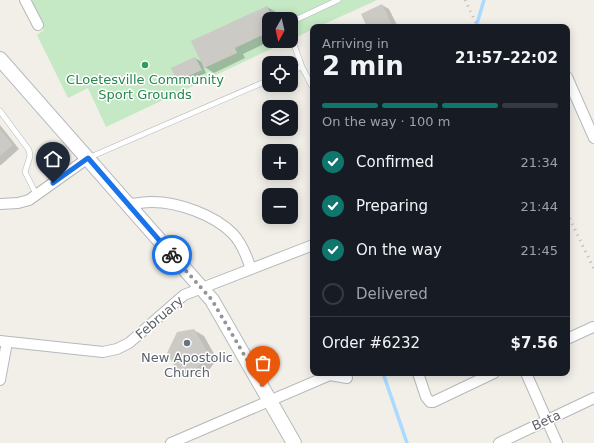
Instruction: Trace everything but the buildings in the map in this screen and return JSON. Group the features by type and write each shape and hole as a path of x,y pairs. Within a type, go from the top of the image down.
{"street":[{"path":"25,0 38,25"},
{"path":"0,59 212,300 294,443"},
{"path":"570,84 594,138"},
{"path":"0,204 18,203 36,196 88,158"},
{"path":"128,204 152,202 194,211 211,217 234,234 243,247 251,269"},
{"name":"February","path":"3,342 103,352 117,349 129,343 184,295 310,246"},
{"path":"570,338 594,326"},
{"path":"0,380 3,342"},
{"path":"171,443 328,376"},
{"path":"336,376 347,378"},
{"path":"419,376 426,398 430,402 433,402 488,376"},
{"path":"527,376 557,443"},
{"name":"Beta","path":"499,443 594,398"}],"lane":[{"path":"298,19 338,0"},
{"path":"295,48 302,67 310,82"},
{"path":"298,68 302,67"},
{"path":"88,158 262,83"},
{"path":"0,111 29,150 30,156 25,172 36,196"}],"green space":[{"name":"CLoetesville Community Sport Grounds","path":"29,0 377,0 325,24 310,24 310,30 298,36 298,12 262,12 262,48 273,48 106,127 88,88 68,98 37,35 44,30"}],"waterway":[{"path":"477,24 484,0"},
{"path":"384,376 407,443"}],"railway":[{"path":"465,0 477,24"},
{"path":"570,219 594,269"}],"way so far":[{"path":"172,255 212,300 263,387"}],"place":[{"name":"CLoetesville Community Sport Grounds","path":"145,65"},
{"name":"New Apostolic Church","path":"187,343"}],"route":[{"path":"53,183 88,158 172,255"}]}
